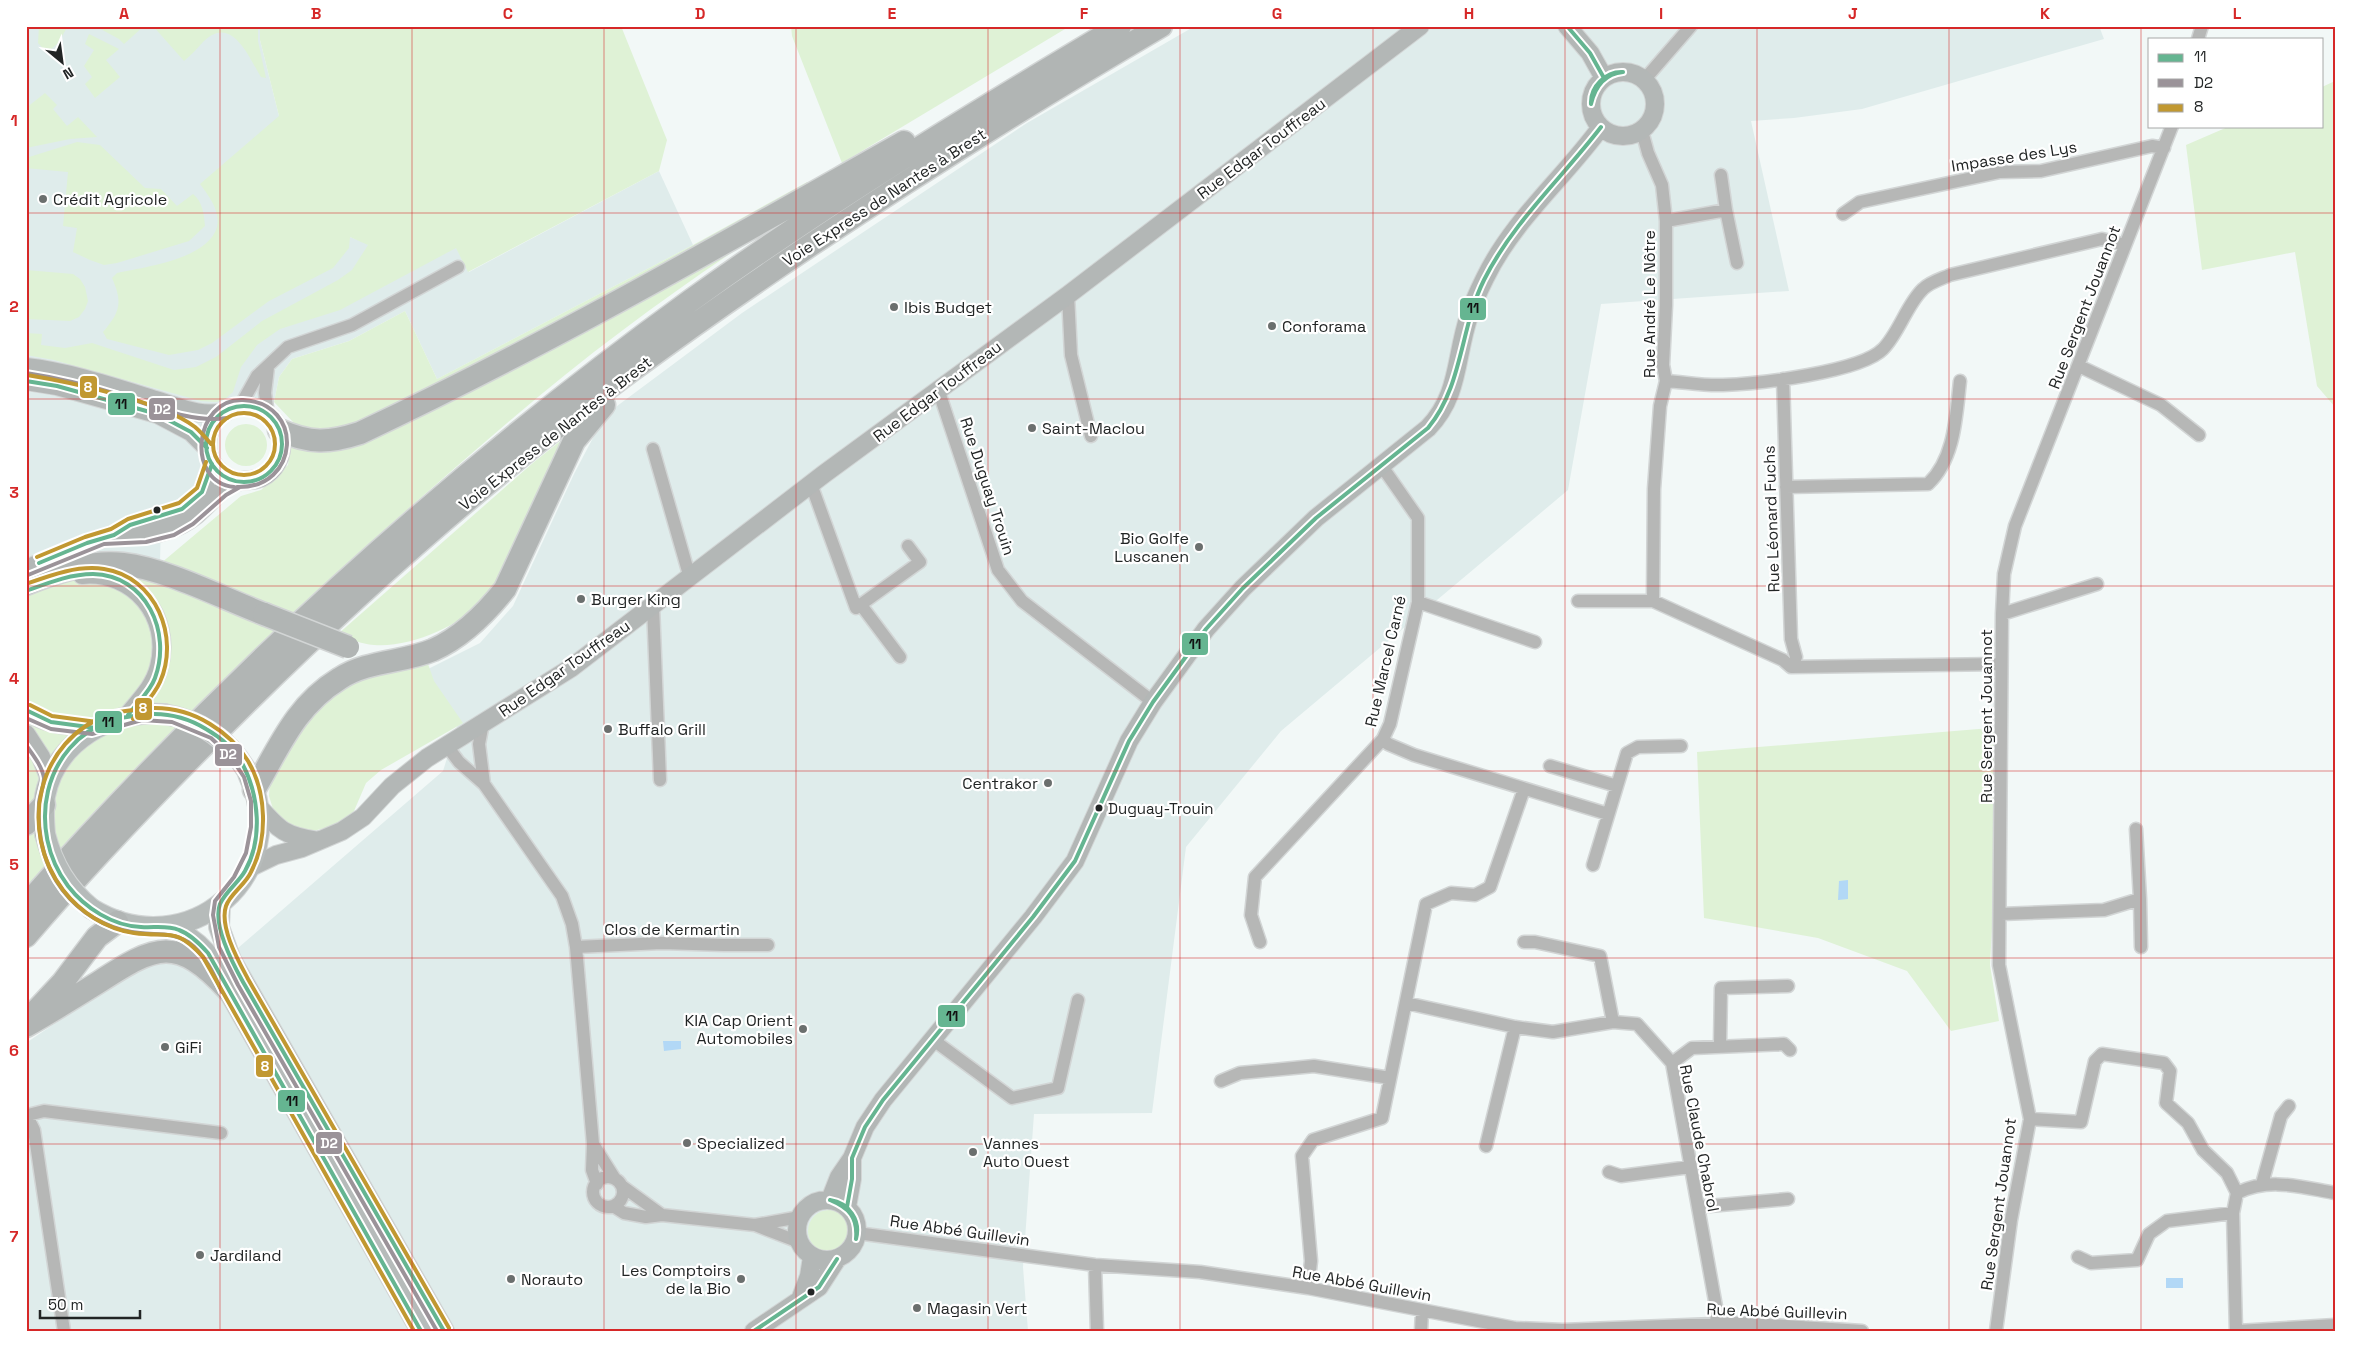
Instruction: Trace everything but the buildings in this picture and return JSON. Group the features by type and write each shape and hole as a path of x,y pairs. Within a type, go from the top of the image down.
{"highway":[{"name":"Voie Express de Nantes à Brest","path":"26,905 122,799 278,643 380,549 498,449 624,350 749,260 870,179 1028,80 1120,26"},
{"name":"Voie Express de Nantes à Brest","path":"26,936 152,797 297,654 366,589 560,425 739,293 826,233 961,146 1161,26"},
{"path":"273,422 298,438 317,442 340,440 360,433 529,350 638,292 983,97 1028,80"},
{"path":"253,789 288,729 324,689 354,670 433,650 467,629 483,615 505,589 566,456 584,427 605,404 719,318 739,293"},
{"path":"26,584 83,566 123,564 164,574 362,651 393,651 430,642 467,629"},
{"path":"36,829 44,805"},
{"path":"26,1019 57,988 97,936 117,922"},
{"path":"26,1026 132,960 154,952 174,952 196,961 211,971 228,990"}],"main road":[{"path":"36,829 64,880 74,893 92,909 117,922 140,928 169,927 196,919 220,904 240,882 247,869 258,838 253,789 234,751 207,729 186,719 164,714 128,716 96,728 70,749 50,780 44,805"},
{"path":"220,904 219,927 231,960 444,1331"},
{"path":"169,927 182,932 200,944 218,968 228,990 421,1331"}],"street":[{"name":"Rue Edgar Touffreau","path":"247,869 276,855 342,831 363,816 392,786 447,746 570,668 938,389 1068,295 1420,26"},
{"path":"1567,26 1590,54 1604,78"},
{"path":"1645,79 1691,26"},
{"path":"2198,38 2202,26"},
{"path":"1624,71 1635,73 1645,79 1651,87 1656,106 1649,124 1642,131 1632,135 1620,136 1610,134 1594,118 1591,107 1592,96 1596,86 1604,78 1624,71"},
{"path":"830,1200 839,1176 852,1158 865,1127 883,1100 1033,917 1075,861 1129,741 1153,702 1206,629 1243,588 1316,518 1428,428 1439,417 1448,403 1469,316 1486,276 1515,230 1585,150 1601,127"},
{"name":"Rue Sergent Jouannot","path":"1996,1331 2011,1220 2030,1119 1999,965 2003,707 2001,664 2004,574 2015,526 2171,128"},
{"name":"Rue André Le Nôtre","path":"1642,131 1648,153 1662,185 1666,221 1666,305 1663,365 1666,381 1660,406 1654,489 1653,601"},
{"name":"Impasse des Lys","path":"1843,214 1860,202 2000,172 2041,171 2152,146 2164,148"},
{"path":"1721,175 1737,263"},
{"path":"1666,221 1726,210"},
{"path":"1666,381 1722,385 1784,379 1858,364 1875,357 1885,348 1922,290 1950,275 2102,239 2126,245"},
{"path":"237,481 223,476 212,464 207,448 207,439 213,423 243,401 257,376 288,347 352,325 458,267"},
{"path":"1068,295 1071,355 1090,436"},
{"path":"2078,366 2161,405 2199,435"},
{"path":"26,367 55,372 157,400 198,414 249,407 273,422"},
{"path":"114,535 134,537 177,527 197,514 228,485 237,481 259,479 276,465 282,444 273,422 265,393 268,367"},
{"name":"Rue Léonard Fuchs","path":"1784,379 1791,639 1796,657"},
{"path":"26,381 57,386 157,414 191,432 207,448"},
{"path":"1786,487 1928,484 1936,477 1954,433 1960,381"},
{"name":"Rue Duguay Trouin","path":"938,389 998,570 1022,601 1153,702"},
{"path":"653,449 690,578"},
{"path":"26,569 87,543 114,535 130,525 182,509 202,492 212,464"},
{"name":"Rue Marcel Carné","path":"1260,942 1251,914 1254,878 1383,739 1390,724 1418,602 1418,518 1381,466"},
{"path":"812,484 856,608 920,562 908,546"},
{"path":"26,591 65,578 94,574 114,577 134,589 143,598 158,622 162,654 159,668 150,689 128,716"},
{"path":"2002,614 2097,584"},
{"path":"1578,601 1653,601 1783,660 1791,667 2001,664"},
{"path":"1418,602 1535,642"},
{"path":"861,605 900,656"},
{"path":"653,606 660,780"},
{"path":"1783,660 1796,657 1807,666"},
{"path":"26,710 42,721 96,728"},
{"path":"483,723 479,744 484,784"},
{"path":"26,734 41,757 50,780"},
{"path":"1383,739 1414,755 1608,814"},
{"path":"447,746 460,762 484,784 562,896 572,924 576,947 593,1144 592,1170 597,1184"},
{"path":"1594,864 1627,752 1638,747 1681,746"},
{"path":"1550,766 1617,786"},
{"path":"253,789 284,833 298,838 318,841"},
{"path":"1308,1288 1311,1261 1302,1156 1313,1140 1382,1118 1426,904 1450,893 1475,895 1490,887 1524,789"},
{"path":"2136,829 2141,947"},
{"path":"2001,914 2104,910 2140,899"},
{"path":"1524,942 1535,942 1600,956 1613,1022"},
{"name":"Clos de Kermartin","path":"576,947 662,943 768,944"},
{"path":"1720,1046 1721,988 1788,986"},
{"path":"932,1039 1012,1098 1058,1088 1078,1000"},
{"name":"Rue Claude Chabrol","path":"1406,1003 1515,1027 1553,1032 1613,1022 1637,1024 1672,1063 1717,1312 1716,1323"},
{"path":"1486,1146 1515,1027"},
{"path":"1672,1063 1692,1048 1784,1044 1790,1050"},
{"path":"2030,1119 2081,1122 2095,1061 2102,1054 2164,1063 2170,1071 2166,1103 2188,1123 2203,1150 2227,1172 2237,1193 2233,1213 2237,1331 2335,1325"},
{"path":"1222,1081 1240,1072 1314,1066 1390,1078"},
{"path":"2262,1184 2281,1116 2289,1106"},
{"path":"64,1331 34,1130 27,1115 44,1111 221,1133"},
{"path":"593,1144 618,1183 623,1196 613,1206"},
{"path":"847,1207 852,1179 852,1158"},
{"path":"1609,1172 1621,1176 1690,1167"},
{"path":"662,1215 618,1183 605,1178 597,1184 594,1192 596,1201 603,1206 613,1206 624,1213 646,1217 662,1215 755,1225 799,1242"},
{"path":"2237,1193 2262,1184 2279,1184 2335,1194"},
{"path":"1698,1207 1788,1199"},
{"path":"754,1331 819,1287 837,1259 852,1248 858,1233 857,1223 847,1207 830,1200 813,1204 800,1217 755,1225"},
{"path":"2078,1257 2090,1263 2137,1260 2149,1234 2167,1221 2233,1213"},
{"path":"800,1217 797,1234 804,1250 812,1256 829,1261 837,1259"},
{"name":"Rue Abbé Guillevin","path":"858,1233 1095,1265 1200,1272 1308,1288 1515,1329 1563,1330 1716,1323 1862,1331"},
{"path":"800,1300 809,1276 812,1256"},
{"path":"1095,1265 1097,1331"},
{"path":"1421,1331 1422,1311"}],"shaded area":[{"path":"26,26 260,26 260,40 279,116 350,237 366,243 385,260 457,247 469,272 659,171 693,245 437,379 405,311 349,341 292,359 279,377 274,402 233,401 196,449 204,466 198,485 161,516 160,564 26,579"},
{"path":"1195,26 2099,26 2104,39 1862,109 1794,118 1751,121 1789,291 1601,304 1568,490 1281,731 1186,847 1152,1113 1034,1114 1023,1267 1028,1331 26,1331 26,1043 144,963 176,958 202,969 238,948 443,771 458,723 426,670 480,643 513,606 574,474 605,415 742,313 1027,123"}],"green space":[{"path":"39,26 68,26 58,43 47,53 38,43"},
{"path":"95,26 144,26 124,44 119,39"},
{"path":"153,26 258,26 258,41 266,78 261,77 245,50 231,35 223,33 213,34 184,61"},
{"path":"260,26 621,26 667,140 659,171 468,272 456,248 340,310 280,329 257,345 241,367 233,392 225,399 216,402 201,401 54,360 26,355 26,333 42,334 41,345 65,348 92,343 174,370 196,367 216,357 262,321 338,280 352,270 368,245 350,237 349,248 333,268 269,301 212,343 198,350 169,355 107,339 103,332 113,319 118,307 118,294 112,278 117,273 174,260 202,247 211,238 218,221 213,204 200,184 279,116 260,40"},
{"path":"791,26 1070,26 842,163 792,36"},
{"path":"89,34 119,49 106,60 120,77 95,98 85,84 92,77 84,66 94,50 85,44"},
{"path":"2335,81 2335,407 2317,386 2295,252 2202,270 2186,145 2225,128 2324,128 2324,86"},
{"path":"45,93 57,105 53,109 67,126 78,117 97,137 70,139 26,148 26,108"},
{"path":"77,142 100,145 145,188 161,189 177,206 193,194 201,205 205,226 189,241 117,263 104,265 73,252 77,228 63,226 68,172 26,168 26,158"},
{"path":"807,182 814,199 693,279 594,352 427,492 302,604 161,742 26,887 26,579 160,564 241,496 261,490 288,465 293,422 274,402 279,377 292,359 349,341 405,311 437,379 693,245"},
{"path":"26,270 73,274 80,279 85,287 88,301 79,317 70,321 26,319"},
{"path":"246,424 261,430 267,445 261,460 246,466 231,460 225,445 231,430"},
{"path":"568,435 501,579 490,595 475,609 449,626 419,639 403,643 374,645 338,634 534,462"},
{"path":"427,661 434,681 463,723 381,770 366,783 354,811 345,820 329,827 305,833 283,824 273,809 269,796 270,779 282,750 344,682"},
{"path":"2003,727 1990,965 1999,1021 1951,1031 1907,971 1818,938 1704,918 1697,752"},
{"path":"829,1210 844,1216 850,1231 844,1246 829,1252 814,1246 808,1231 814,1216"}],"water":[{"path":"1848,880 1848,899 1838,900 1839,881"},
{"path":"663,1041 681,1041 681,1049 664,1051"},
{"path":"2166,1278 2183,1278 2183,1288 2166,1288"}],"transit line":[{"name":"11","path":"1567,26 1590,53 1604,78"},
{"name":"11","path":"1591,104 1593,92 1600,81 1611,74 1623,72"},
{"name":"11","path":"1591,104 1601,82 1611,75 1623,72"},
{"name":"11","path":"847,1207 852,1179 852,1158 865,1127 883,1100 1033,917 1075,861 1129,741 1153,702 1206,629 1243,588 1316,518 1428,428 1448,394 1476,298 1496,259 1523,220 1601,127"},
{"name":"D2","path":"26,373 87,386 187,416 214,419 227,418"},
{"name":"8","path":"27,375 67,382 114,394 160,409 195,427 211,444"},
{"name":"11","path":"26,381 57,386 157,414 191,432 207,448"},
{"name":"D2","path":"234,487 218,482 208,471 202,457 202,441 206,425 214,412 227,403 243,400 263,405 277,415 285,429 287,445 283,461 273,475 258,484 237,487"},
{"name":"11","path":"244,406 258,409 271,417 279,430 282,444 279,458 271,471 258,479 244,482 230,479 217,471 209,458 206,444 209,430 217,417 230,409 244,406"},
{"name":"8","path":"238,413 250,413 266,422 273,432 275,444 273,456 266,466 250,475 238,475 227,470 218,461 213,450 213,438 218,427 227,418 238,413"},
{"name":"8","path":"37,557 85,537 111,529 128,519 179,503 197,488 206,462"},
{"name":"11","path":"39,563 87,543 114,535 130,525 182,509 202,492 212,464"},
{"name":"D2","path":"28,575 104,544 146,542 174,535 193,524 226,495 240,487"},
{"name":"8","path":"26,584 55,574 84,568 94,568 122,574 138,584 150,596 159,612 165,629 167,646 165,665 160,682 151,697 133,719"},
{"name":"11","path":"26,591 67,577 93,574 112,577 127,584 140,595 150,609 157,625 160,642 159,660 153,683 128,715"},
{"name":"8","path":"30,705 52,716 97,722"},
{"name":"8","path":"414,1331 203,957 193,947 178,937 124,931 113,928 94,918 70,898 49,867 41,841 39,815 42,790 51,766 65,744 85,727 110,714 163,708 192,715 216,728 226,736 236,745 248,761 259,787 262,801 263,831 257,859 251,872 226,906 225,924 231,944 248,979 449,1328"},
{"name":"11","path":"26,710 51,722 96,728"},
{"name":"11","path":"421,1331 208,953 191,937 174,928 131,926 100,914 75,894 55,864 47,840 45,815 48,791 56,768 70,748 88,732 120,718 153,714 171,715 189,720 211,732 222,740 240,759 253,790 257,818 255,845 245,871 220,904 218,913 221,933 243,982 444,1331"},
{"name":"D2","path":"26,718 51,729 92,734 142,720 172,722 211,738 230,756 244,777 251,801 251,827 246,853 234,877 215,901 213,915 219,947 238,985 437,1331"},
{"name":"D2","path":"26,745 43,774 44,781 39,804 42,843 49,867 62,889 77,906 93,918 111,926 130,932 171,935 188,942 204,958 222,992"},
{"name":"11","path":"830,1200 843,1205 852,1214 857,1225 856,1239"},
{"name":"11","path":"830,1200 842,1206 851,1214 854,1219 856,1239"},
{"name":"11","path":"754,1331 819,1287 837,1259"}],"place":[{"name":"Crédit Agricole","path":"43,199"},
{"name":"Ibis Budget","path":"894,307"},
{"name":"Conforama","path":"1272,326"},
{"name":"Saint-Maclou","path":"1032,428"},
{"name":"Bio Golfe Luscanen","path":"1199,547"},
{"name":"Burger King","path":"581,599"},
{"name":"Buffalo Grill","path":"608,729"},
{"name":"Centrakor","path":"1048,783"},
{"name":"Duguay-Trouin","path":"1099,808"},
{"name":"KIA Cap Orient Automobiles","path":"803,1029"},
{"name":"GiFi","path":"165,1047"},
{"name":"Specialized","path":"687,1143"},
{"name":"Vannes Auto Ouest","path":"973,1152"},
{"name":"Jardiland","path":"200,1255"},
{"name":"Norauto","path":"511,1279"},
{"name":"Les Comptoirs de la Bio","path":"741,1279"},
{"name":"Magasin Vert","path":"917,1308"}]}
